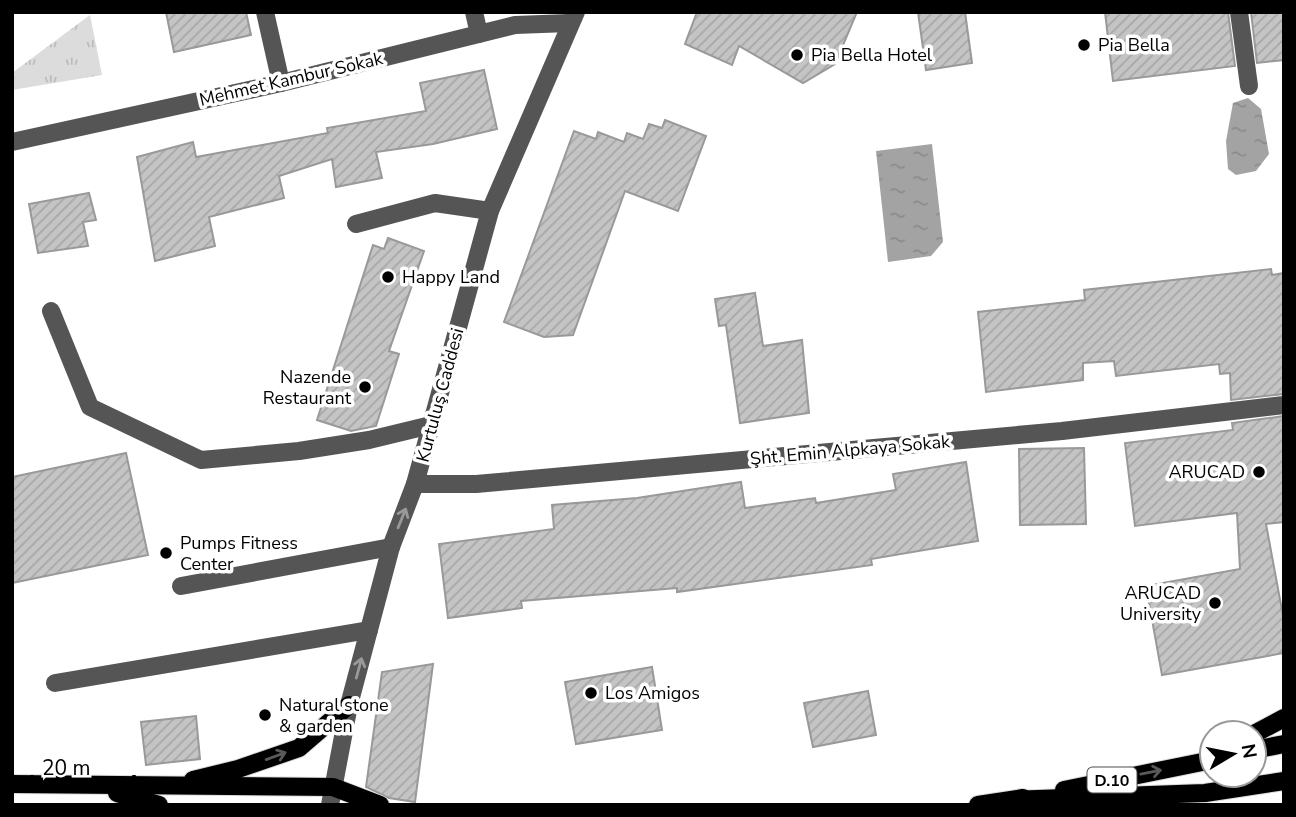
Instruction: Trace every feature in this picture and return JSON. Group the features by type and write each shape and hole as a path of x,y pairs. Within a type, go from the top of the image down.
{"main road":[{"path":"163,787 239,769 299,748 349,705"},
{"path":"1268,727 1284,718"},
{"name":"D.10","path":"978,805 1198,762"},
{"name":"D.10","path":"1012,800 1205,793 1284,781"},
{"path":"12,784 163,787 331,796 380,805"},
{"path":"97,787 159,805"}],"street":[{"path":"265,12 281,83"},
{"path":"474,12 479,34"},
{"path":"1239,12 1249,86"},
{"name":"Mehmet Kambur Sokak","path":"12,142 281,83 514,25 573,18"},
{"name":"Kurtuluş Caddesi","path":"331,796 349,705 391,547 415,484 490,211 573,18"},
{"path":"356,224 435,203 490,211"},
{"path":"51,311 90,407 201,460 310,449 369,440 431,425"},
{"name":"Şht. Emin Alpkaya Sokak","path":"415,484 476,484 1062,432 1284,405"},
{"path":"181,586 391,547"},
{"path":"55,683 369,630"}],"green space":[{"path":"90,15 102,75 12,90 12,73"}],"water":[{"path":"1248,98 1261,109 1269,154 1256,171 1236,175 1228,169 1226,141 1233,103"},
{"path":"932,144 943,242 931,256 888,262 876,151"}],"building":[{"path":"166,12 246,12 251,35 174,52"},
{"name":"Pia Bella Hotel","path":"697,12 857,12 835,64 803,83 739,46 732,65 685,44"},
{"path":"918,12 965,12 972,63 926,70"},
{"path":"1105,12 1228,12 1235,66 1113,81"},
{"path":"1251,12 1284,12 1284,60 1257,63"},
{"path":"484,70 497,129 433,144 376,152 382,178 336,187 332,159 279,176 284,198 209,217 215,246 155,261 137,157 193,142 196,157 328,133 327,128 426,111 420,83"},
{"path":"665,120 706,136 678,211 625,191 573,335 544,337 504,322 574,131 596,139 598,132 624,142 627,133 643,139 649,124 662,128"},
{"path":"89,193 96,220 83,222 88,246 38,253 29,204"},
{"path":"388,238 424,251 389,351 399,354 376,426 351,431 317,420 373,245 384,249"},
{"path":"1271,269 1272,275 1284,273 1284,394 1231,400 1230,373 1220,374 1219,364 1116,376 1114,361 1083,363 1083,380 986,392 978,312 1085,300 1084,290"},
{"path":"755,293 763,346 802,340 809,413 740,423 726,325 719,326 715,299"},
{"path":"1284,416 1284,522 1266,524 1284,621 1284,653 1162,675 1146,586 1240,569 1237,513 1135,526 1125,443 1233,430 1232,423"},
{"path":"1084,448 1086,524 1020,525 1019,449"},
{"path":"126,453 148,555 12,583 12,477"},
{"path":"966,462 978,541 871,559 872,565 677,592 677,588 521,601 522,608 448,618 439,544 554,529 552,505 637,498 741,482 745,508 815,498 816,503 896,490 893,474"},
{"path":"433,664 415,802 389,798 366,787 382,672"},
{"path":"652,667 662,730 576,744 565,682"},
{"path":"868,691 876,735 813,747 804,703"},
{"path":"196,716 200,759 146,765 141,722"}],"place":[{"name":"Pia Bella","path":"1084,45"},
{"name":"Pia Bella Hotel","path":"797,55"},
{"name":"Happy Land","path":"388,277"},
{"name":"Nazende Restaurant","path":"365,387"},
{"name":"ARUCAD","path":"1259,472"},
{"name":"Pumps Fitness Center","path":"166,553"},
{"name":"ARUCAD University","path":"1215,603"},
{"name":"Los Amigos","path":"591,693"},
{"name":"Natural stone & garden","path":"265,715"}]}
